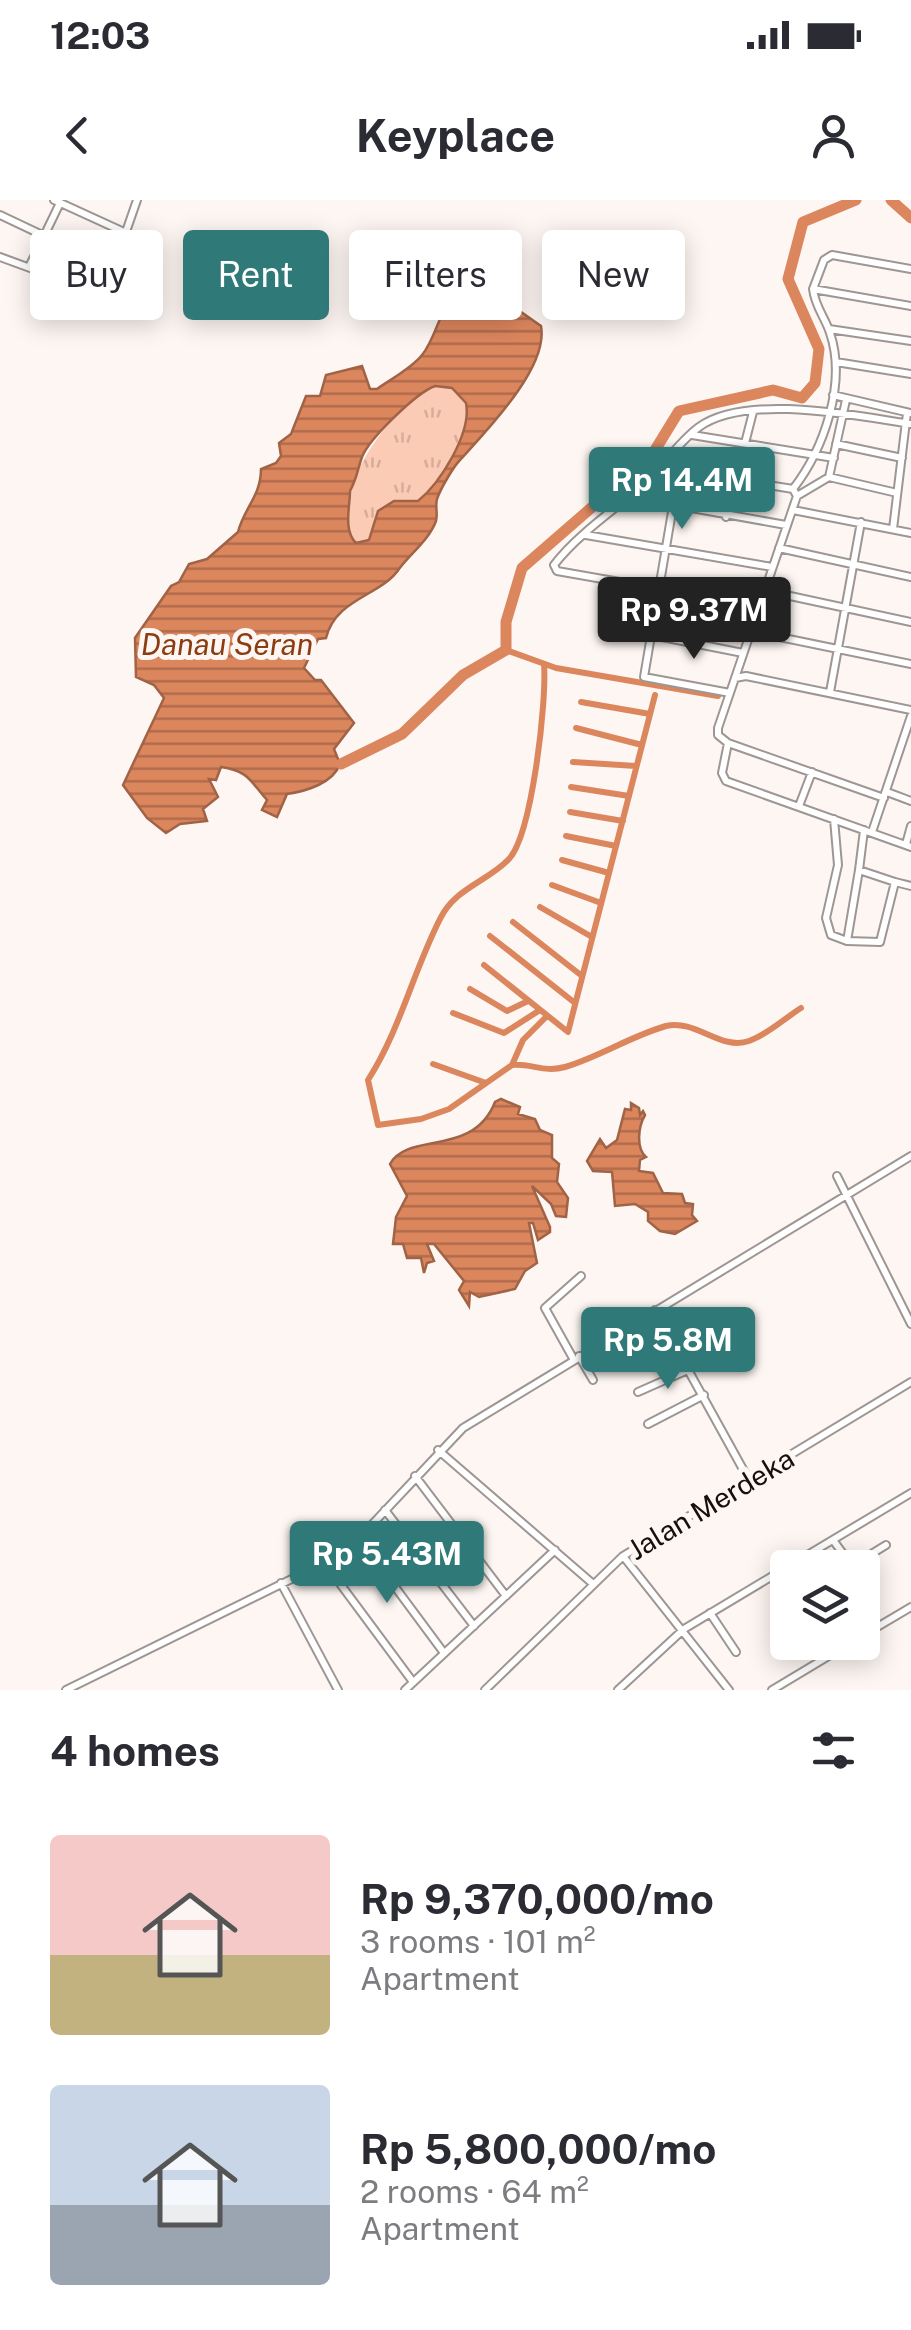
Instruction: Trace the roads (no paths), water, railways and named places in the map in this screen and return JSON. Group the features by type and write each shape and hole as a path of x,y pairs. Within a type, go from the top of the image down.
{"street":[{"path":"125,230 137,200"},
{"path":"45,230 57,201 120,230"},
{"path":"0,216 30,230"},
{"path":"911,269 829,255 813,289 817,310 829,329 836,362 833,395 816,455 795,492 793,510 762,607 750,631 718,732 728,742 911,801"},
{"path":"0,257 29,267"},
{"path":"813,289 911,306"},
{"path":"829,329 911,341"},
{"path":"836,362 911,374"},
{"path":"833,395 909,413 893,529"},
{"path":"829,477 846,400"},
{"path":"726,517 754,411"},
{"path":"762,607 557,570 555,562 663,468 690,434 715,419 754,411 828,411 908,424"},
{"path":"690,434 834,458"},
{"path":"836,444 902,458"},
{"path":"663,468 795,492 829,477 897,493"},
{"path":"629,497 786,525"},
{"path":"674,506 644,677 730,694"},
{"path":"793,510 911,533"},
{"path":"830,692 861,522"},
{"path":"586,535 772,566"},
{"path":"779,548 911,577"},
{"path":"767,591 911,622"},
{"path":"750,631 911,664"},
{"path":"652,635 743,652"},
{"path":"739,664 746,676"},
{"path":"734,678 746,676 830,692 911,713 886,795 868,831 847,941"},
{"path":"728,742 722,772 726,781 909,846 911,826"},
{"path":"799,806 812,772"},
{"path":"834,818 838,870 826,925 831,935 873,944 881,940 896,882"},
{"path":"859,870 911,886"},
{"path":"66,1690 324,1562 358,1538 462,1428 911,1156"},
{"path":"838,1176 911,1324"},
{"path":"581,1276 546,1304 545,1310 594,1380"},
{"path":"655,1310 750,1482"},
{"path":"638,1392 690,1369"},
{"name":"Jalan Merdeka","path":"485,1690 624,1556 911,1382"},
{"path":"648,1424 704,1395"},
{"path":"438,1450 592,1583"},
{"path":"415,1476 506,1596"},
{"path":"618,1690 684,1629 911,1493"},
{"path":"385,1510 474,1626"},
{"path":"358,1538 444,1653"},
{"path":"833,1540 852,1566 886,1546"},
{"path":"405,1690 555,1550"},
{"path":"624,1556 729,1690"},
{"path":"324,1562 413,1682"},
{"path":"281,1582 338,1690"},
{"path":"880,1625 911,1607"},
{"path":"710,1613 736,1652"},
{"path":"772,1690 822,1660"}],"water":[{"name":"Danau Seran","path":"522,313 541,326 541,343 525,380 447,479 437,499 436,521 429,534 391,578 339,614 326,638 318,639 304,668 315,680 321,680 354,723 334,749 340,764 337,771 318,785 287,794 277,817 262,810 267,800 248,778 221,767 216,780 209,779 218,797 203,809 207,821 180,824 166,833 147,818 123,785 164,698 154,685 136,677 135,638 189,564 207,559 238,532 258,487 261,469 276,463 281,456 279,443 291,434 306,396 320,396 326,375 362,366 370,389 377,389 413,364 440,320 522,320","holes":["435,386 452,388 466,403 467,415 459,442 436,482 418,501 394,501 378,511 369,540 356,543 348,525 350,491 366,449 405,407"]},
{"path":"501,1099 520,1107 518,1114 535,1119 540,1130 552,1135 552,1158 559,1164 557,1182 568,1198 566,1217 556,1216 551,1204 532,1186 550,1227 550,1232 538,1240 533,1223 529,1223 537,1263 525,1271 515,1289 479,1297 470,1292 469,1306 459,1290 464,1281 434,1244 427,1244 434,1261 427,1263 424,1273 421,1258 407,1258 403,1244 393,1244 396,1217 407,1196 390,1164 411,1148 472,1131"},
{"path":"631,1103 639,1108 640,1115 643,1111 645,1115 639,1137 646,1157 640,1160 639,1171 653,1173 663,1193 682,1194 685,1203 693,1204 692,1215 697,1221 675,1234 660,1231 648,1221 648,1212 635,1204 615,1206 612,1172 593,1171 587,1161 600,1139 606,1148 617,1140 625,1109 631,1110"}],"waterway":[{"path":"341,764 402,734 463,675 506,650 506,622 522,568 652,455 679,411 773,390 802,398 815,383 819,349 788,279 803,222 856,200"},
{"path":"891,200 911,218"},
{"path":"506,650 556,668 718,696"},
{"path":"544,664 536,766 525,823 509,859 463,892 440,919 389,1041 368,1080 378,1125 421,1119 449,1109 512,1065 523,1040 547,1016"},
{"path":"484,965 568,1032 655,695"},
{"path":"581,702 650,714"},
{"path":"576,728 642,745"},
{"path":"573,762 636,766"},
{"path":"571,787 629,796"},
{"path":"570,812 623,821"},
{"path":"566,836 616,846"},
{"path":"562,860 609,873"},
{"path":"552,885 601,903"},
{"path":"540,907 592,937"},
{"path":"513,922 582,976"},
{"path":"490,936 575,1003"},
{"path":"470,989 507,1011 528,1001"},
{"path":"512,1065 565,1067 666,1026 688,1027 739,1043 769,1031 801,1008"},
{"path":"453,1013 504,1033 540,1010"},
{"path":"433,1064 486,1083"}]}
